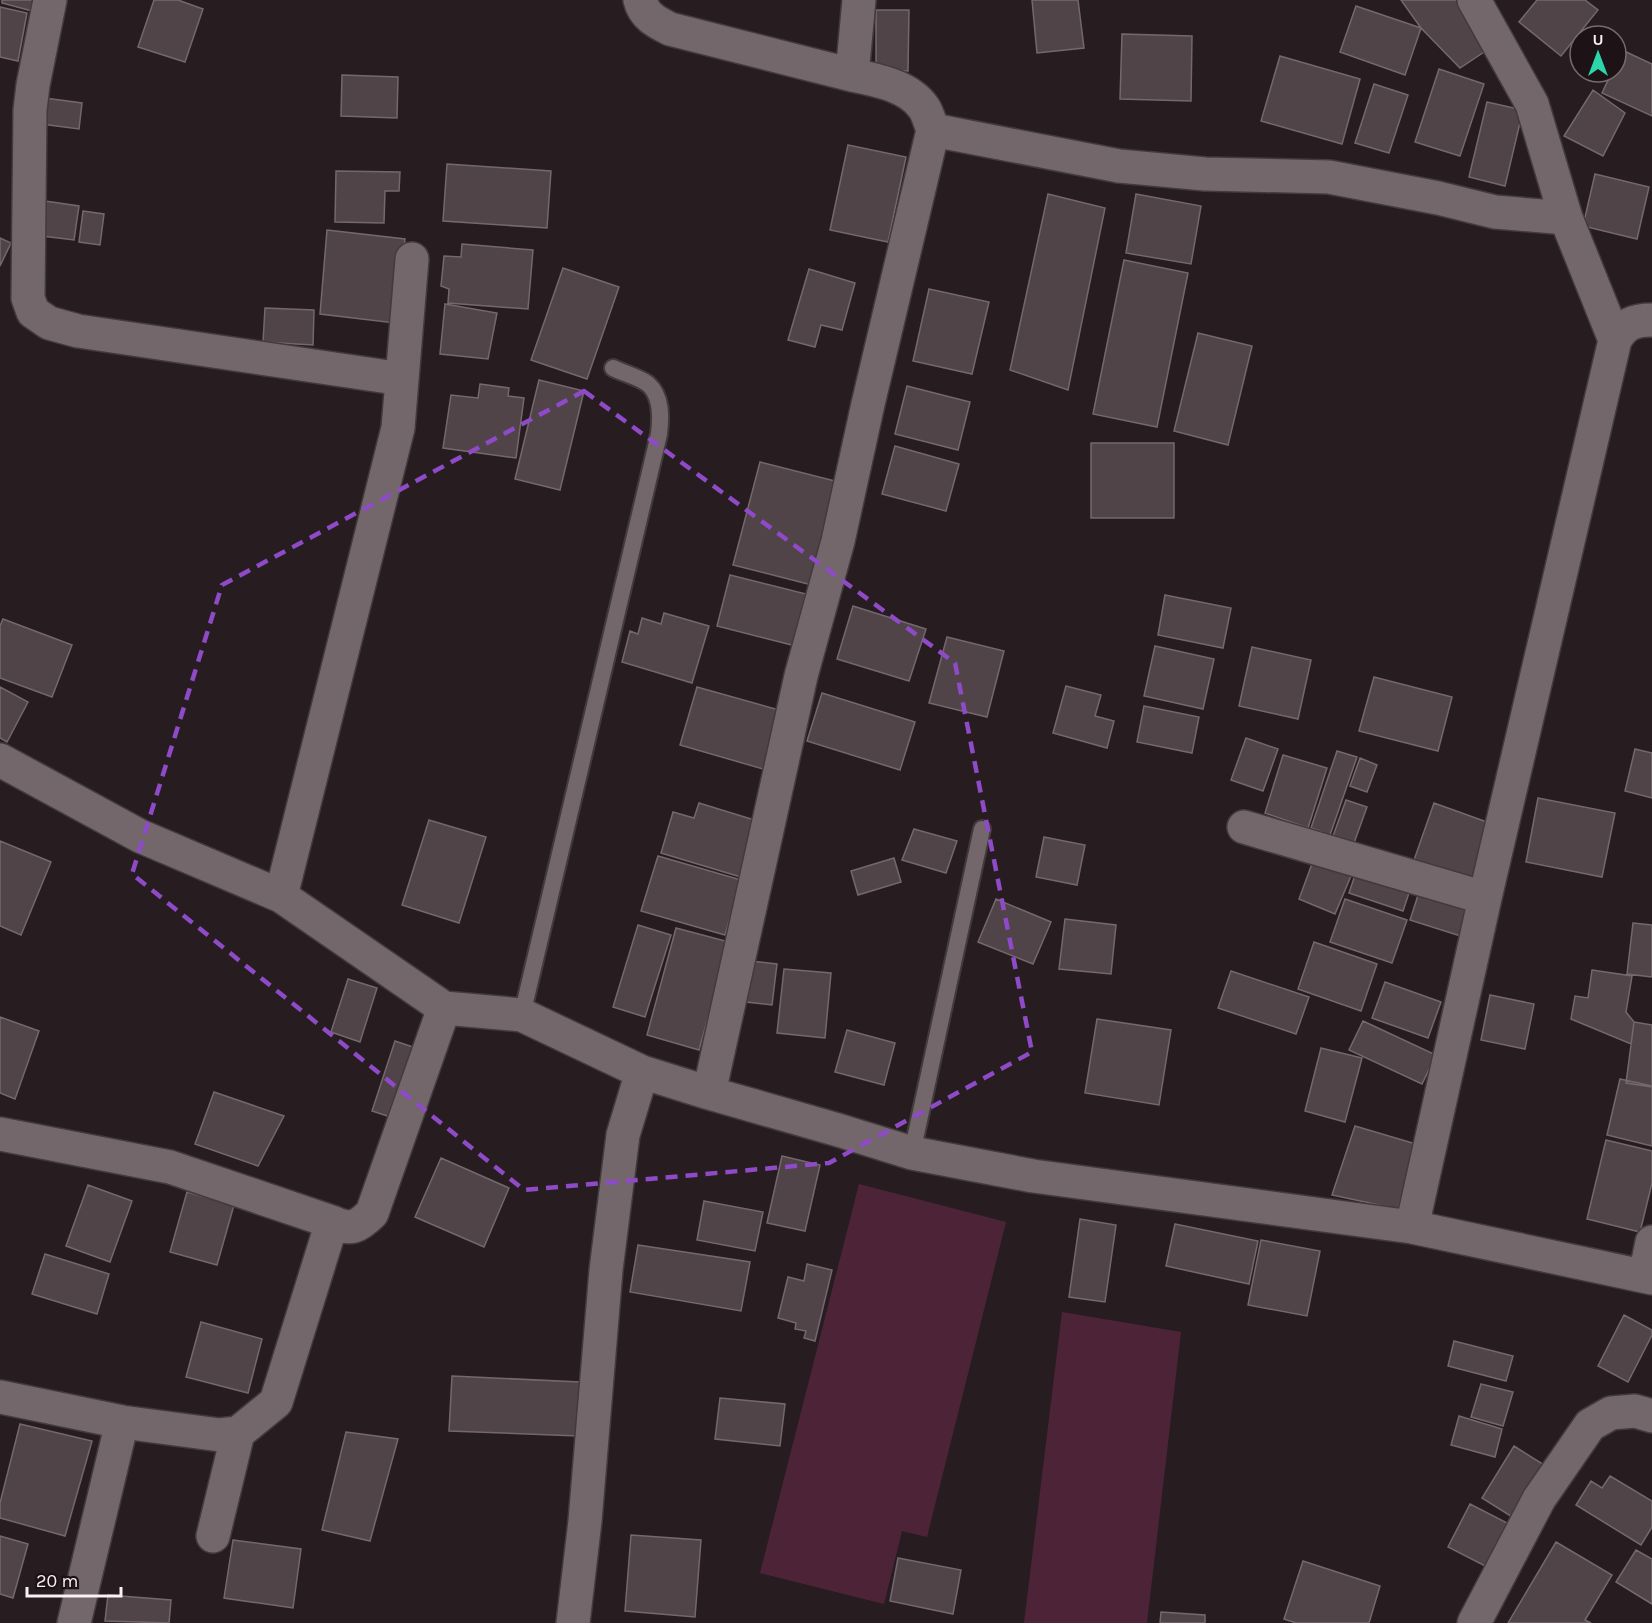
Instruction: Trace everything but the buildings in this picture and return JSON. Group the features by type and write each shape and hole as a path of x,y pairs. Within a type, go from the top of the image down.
{"street":[{"path":"50,0 30,110 28,297 33,312 49,323 78,331 402,379"},
{"path":"640,0 642,9 654,22 670,29 900,88 914,97 925,109 933,130 838,541 801,676 709,1094"},
{"path":"852,75 859,0"},
{"path":"1474,0 1532,104 1566,218 1615,340"},
{"path":"933,130 1119,166 1205,174 1329,177 1438,198 1495,212 1566,218"},
{"path":"281,896 398,428 412,259"},
{"path":"1412,1227 1485,898 1615,340 1622,328 1630,323 1652,320"},
{"path":"0,760 140,836 281,896 444,1008 522,1015 642,1072 709,1094 912,1153 1033,1176 1412,1227 1649,1277 1652,1242"},
{"path":"1244,827 1485,898"},
{"path":"0,1134 170,1167 342,1227 351,1227 361,1224 372,1213 444,1008"},
{"path":"573,1623 585,1521 610,1236 623,1135 642,1072"},
{"path":"0,1397 122,1422 220,1435 238,1433 276,1402 332,1222"},
{"path":"1474,1623 1539,1499 1590,1425 1611,1413 1635,1411 1652,1416"},
{"path":"74,1623 122,1422"},
{"path":"213,1536 238,1433"}],"lane":[{"path":"522,1015 659,434 661,417 659,403 649,385 613,368"},
{"path":"912,1153 982,829"}],"highlighted area":[{"path":"584,391 955,663 1032,1052 829,1163 524,1190 132,874 222,585"}],"shaded area":[{"path":"859,1184 1006,1222 927,1537 902,1531 884,1604 760,1573"},
{"path":"1062,1312 1181,1332 1147,1623 1024,1623"}]}
